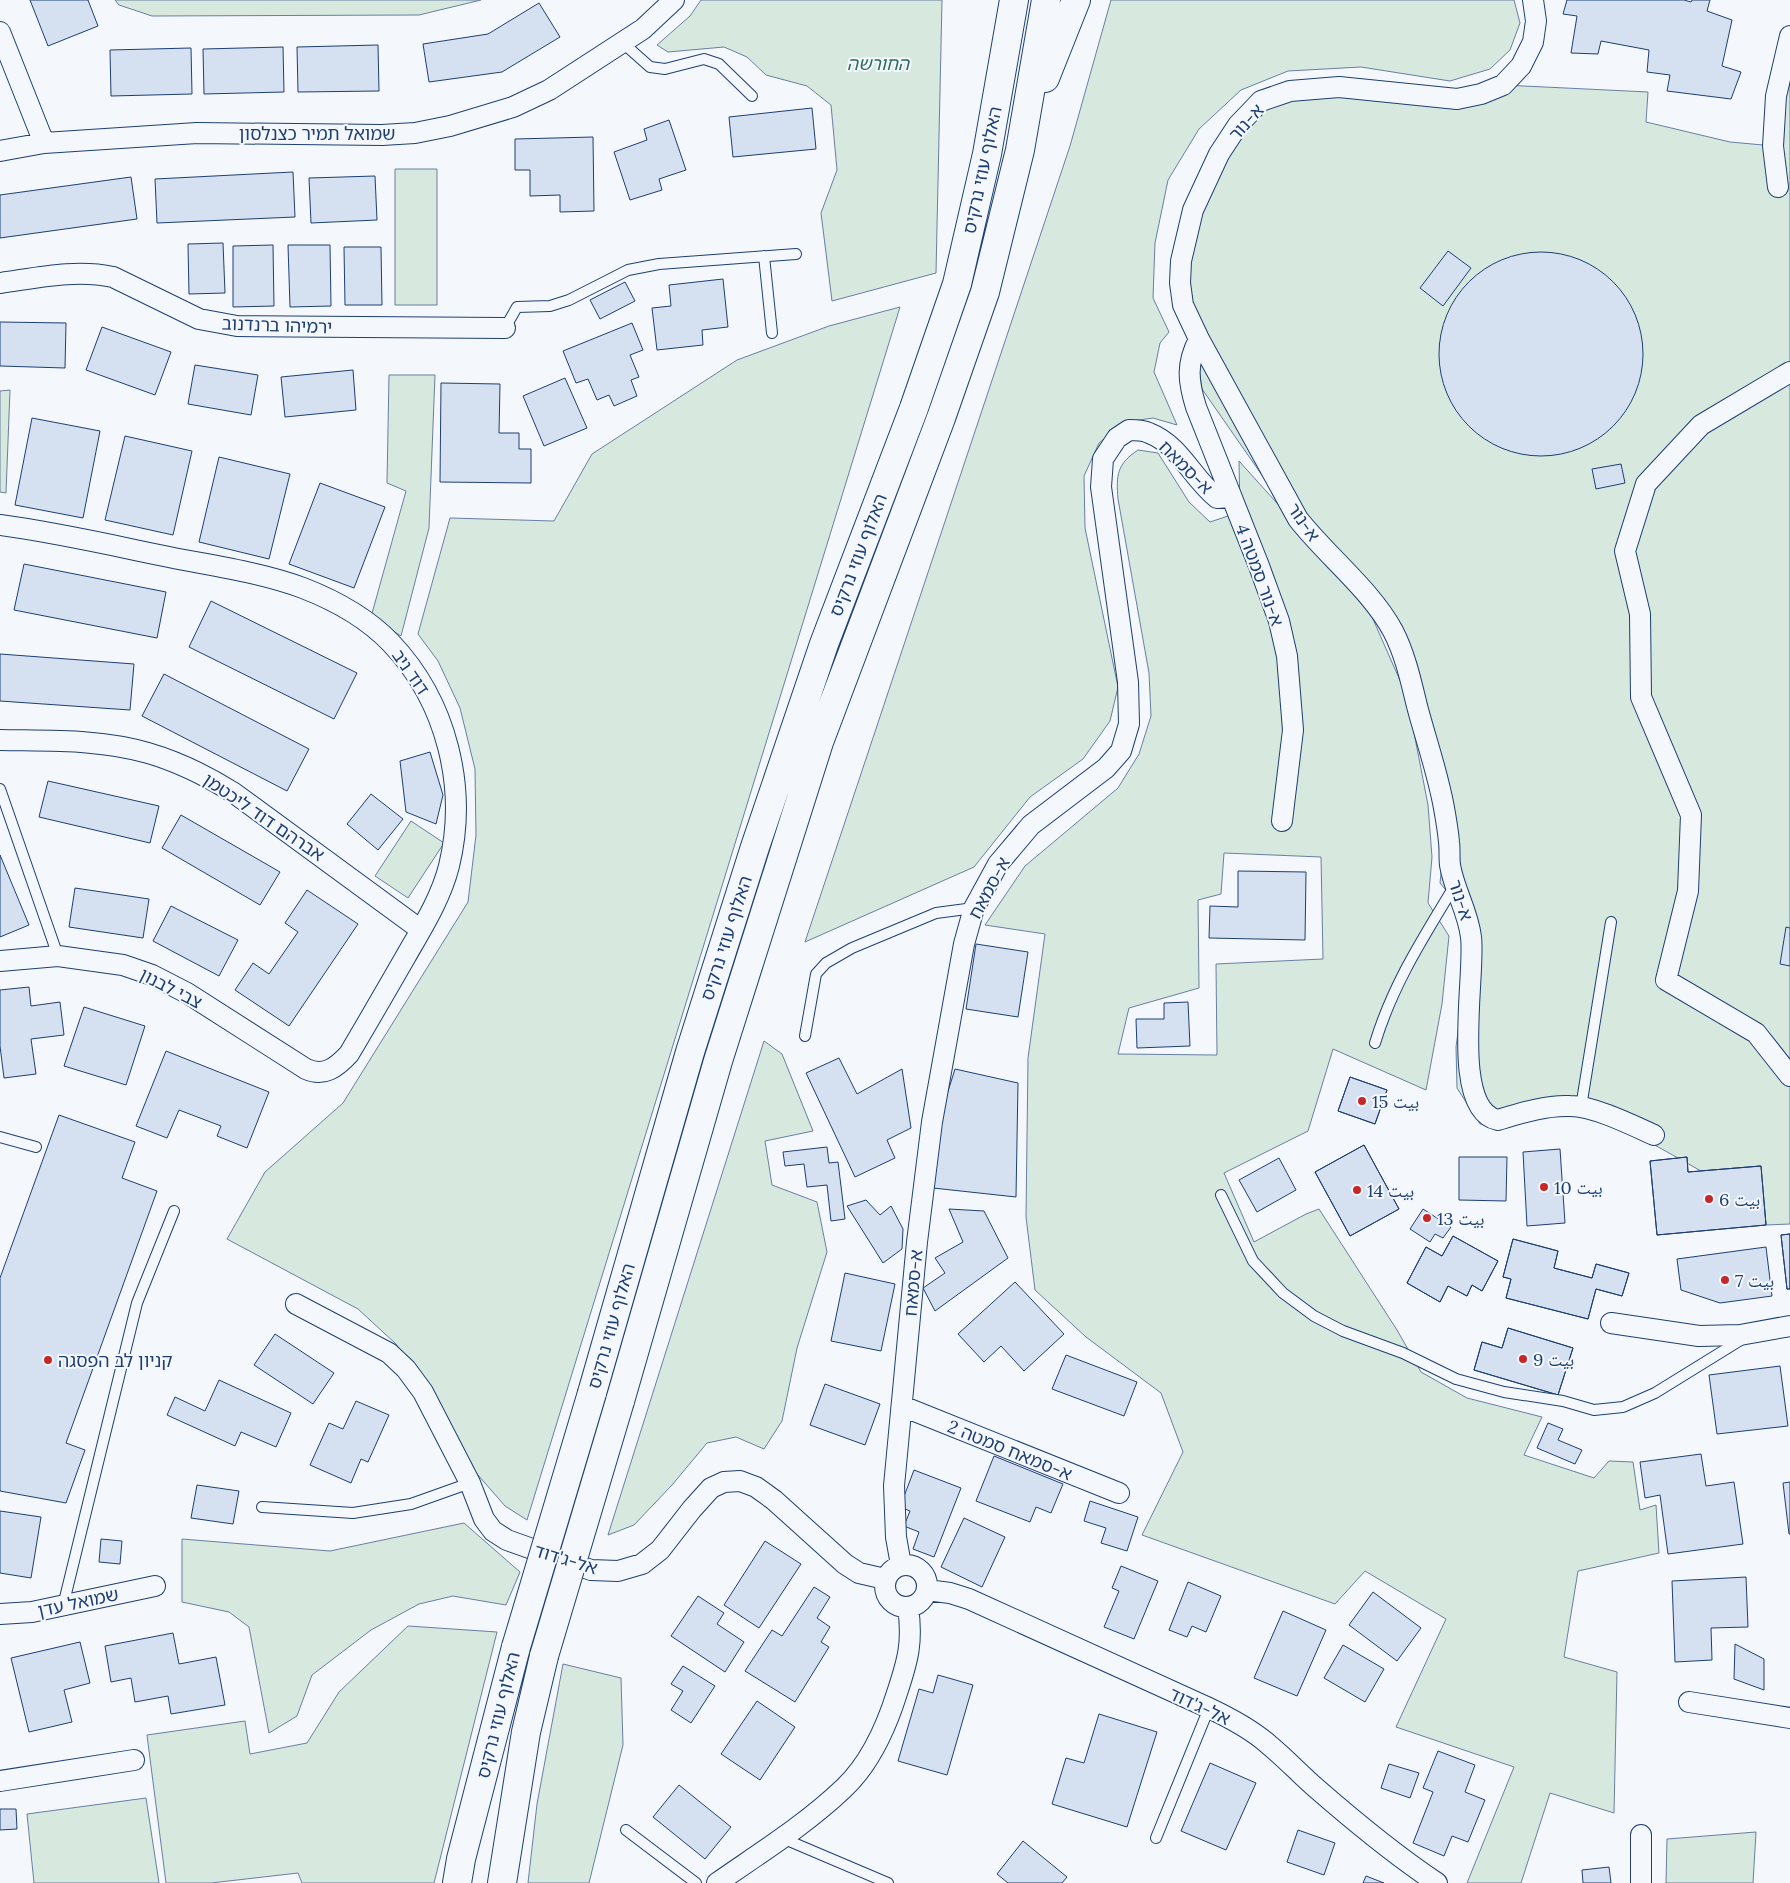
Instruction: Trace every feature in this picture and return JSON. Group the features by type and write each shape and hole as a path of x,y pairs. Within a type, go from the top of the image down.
{"highway":[{"name":"האלוף עוזי נרקיס","path":"457,1883 516,1647 592,1393 690,1052 755,847 824,644 914,408 957,284 987,154 1014,0"},
{"name":"האלוף עוזי נרקיס","path":"502,1883 526,1732 544,1656 718,1061 819,742 941,418 982,301 1020,150 1046,0"},
{"path":"1020,150 1035,105 1076,0"}],"street":[{"name":"שמואל תמיר כצנלסון","path":"0,151 41,142 197,133 382,135 414,133 450,126 513,107 549,90 623,43 674,0"},
{"name":"א-נור","path":"1533,0 1536,21 1534,42 1521,66 1503,84 1481,94 1457,99 1339,87 1290,91 1261,101 1238,126 1219,154 1193,210 1181,261 1180,283 1183,305 1199,339 1298,519 1312,537 1373,602 1393,631 1406,664 1444,806 1450,863 1455,885 1469,921 1472,938 1473,956 1468,1058 1472,1087 1480,1109 1488,1118 1498,1120 1558,1106 1581,1107 1627,1123 1654,1135"},
{"path":"0,32 41,142"},
{"path":"1778,187 1773,146 1776,96 1790,36"},
{"name":"ירמיהו ברנדנוב","path":"0,282 79,273 98,274 113,277 199,319 237,326 505,328"},
{"name":"א-נור סמטה 4","path":"1199,339 1188,367 1190,388 1279,621 1287,656 1292,730 1282,821"},
{"path":"1790,372 1701,425 1646,484 1625,551 1640,614 1641,697 1691,815 1688,891 1666,980 1756,1033 1790,1076"},
{"name":"א-סמאח","path":"901,1565 896,1537 894,1486 917,1242 932,1122 964,944 974,908 998,864 1031,825 1099,774 1121,751 1129,724 1128,682 1101,487 1103,459 1117,438 1129,430 1148,432 1167,443 1184,461 1204,488 1217,498 1231,497"},
{"name":"דוד ניב","path":"0,525 60,535 269,578 304,589 336,604 367,622 390,642 412,668 429,697 443,728 452,762 456,797 455,830 448,868 437,898 421,930 349,1054 340,1065 325,1073"},
{"name":"אברהם דוד ליכטמן","path":"0,740 72,742 116,746 164,758 204,775 234,793 421,930"},
{"name":"צבי לבנון","path":"0,961 58,956 123,965 152,975 188,993 306,1069 314,1073 325,1073"},
{"name":"אל-ג'דוד","path":"296,1304 389,1353 406,1369 423,1392 470,1483 484,1519 493,1531 507,1540 591,1570 618,1572 642,1564 660,1550 711,1488 724,1482 740,1481 756,1488 774,1500 845,1564 859,1573 872,1578 885,1579"},
{"path":"1611,1323 1699,1336 1740,1335 1790,1326"},
{"name":"א-סמאח סמטה 2","path":"902,1406 1119,1493"},
{"path":"909,1564 922,1572 927,1584 927,1590 920,1601 908,1607 902,1607 889,1600 884,1586 889,1572 901,1565 909,1564"},
{"name":"שמואל עדן","path":"0,1614 32,1612 155,1586"},
{"name":"אל-ג'דוד","path":"927,1590 950,1593 968,1599 1209,1708 1247,1728 1268,1743 1316,1788 1370,1833 1408,1864 1437,1883"},
{"path":"717,1883 782,1838 844,1788 863,1765 878,1742 888,1718 909,1652 911,1630 908,1607"},
{"path":"1689,1702 1790,1718"},
{"path":"0,1781 134,1760"},
{"path":"1641,1835 1642,1883"}],"lane":[{"path":"623,43 650,67 665,68 704,59 719,64 752,96"},
{"path":"505,328 517,307 550,306 569,300 628,270 659,264 796,254"},
{"path":"764,256 772,333"},
{"path":"0,789 58,956"},
{"path":"1374,1043 1384,1013 1403,971 1455,885"},
{"path":"805,1036 816,974 826,962 852,948 936,913 974,908"},
{"path":"1581,1107 1612,922"},
{"path":"0,1137 36,1147"},
{"path":"1221,1195 1253,1261 1283,1293 1314,1316 1343,1330 1403,1353 1456,1379 1504,1392 1563,1401 1594,1410 1623,1407 1655,1393 1752,1332"},
{"path":"63,1606 137,1303 174,1211"},
{"path":"262,1507 353,1513 411,1504 470,1483"},
{"path":"1156,1838 1209,1708"},
{"path":"626,1830 696,1883"},
{"path":"782,1838 888,1883"}],"green space":[{"path":"115,0 481,0 419,15 152,16 119,5"},
{"name":"החורשה","path":"701,0 942,0 936,273 832,301 821,213 837,170 831,105 807,86 766,75 747,57 724,47 668,52 657,45 690,16"},
{"path":"1111,0 1514,0 1520,23 1510,50 1490,69 1450,81 1361,67 1288,71 1241,90 1199,129 1168,180 1155,243 1153,298 1169,332 1160,343 1154,372 1177,425 1153,418 1125,422 1099,443 1084,476 1085,528 1118,687 1110,721 1083,759 1030,797 974,867 805,942 1070,146"},
{"path":"1790,41 1790,1224 1766,1225 1760,1166 1701,1171 1571,1098 1500,1124 1480,1124 1457,1088 1456,1047 1468,958 1458,905 1440,883 1446,828 1410,712 1428,805 1432,857 1428,903 1449,936 1442,1004 1426,1090 1333,1049 1308,1131 1224,1173 1254,1242 1319,1209 1397,1330 1421,1372 1467,1398 1542,1417 1524,1455 1594,1478 1609,1461 1633,1462 1640,1510 1656,1505 1659,1553 1578,1571 1564,1657 1617,1672 1614,1813 1550,1793 1521,1883 1467,1883 1514,1767 1396,1727 1446,1619 1365,1571 1335,1604 1142,1535 1183,1452 1161,1393 1086,1337 1035,1290 1026,1217 1028,1058 1045,934 985,925 1025,866 1118,788 1139,754 1151,716 1149,673 1118,499 1117,483 1122,465 1138,450 1158,453 1189,502 1210,522 1240,512 1239,461 1365,601 1402,685 1393,652 1367,602 1282,504 1202,389 1192,319 1189,267 1204,200 1238,125 1261,101 1327,88 1412,95 1503,85 1648,92 1646,122 1730,142 1763,145 1778,185","holes":["1224,853 1321,857 1323,959 1216,964 1217,1055 1118,1054 1129,1008 1199,988 1198,900 1221,894"]},
{"path":"395,169 437,169 437,305 395,305"},
{"path":"900,307 527,1520 505,1506 471,1467 436,1402 396,1344 358,1309 227,1239 265,1172 343,1103 468,902 476,835 475,769 460,708 438,661 418,634 450,518 554,521 592,454 737,360 829,326"},
{"path":"389,375 435,375 429,528 401,636 371,617 406,491 387,483"},
{"path":"10,390 6,493 0,492 0,391"},
{"path":"411,821 444,843 408,898 375,876"},
{"path":"764,1041 782,1054 813,1131 765,1141 772,1185 817,1202 827,1252 797,1348 782,1421 764,1449 736,1437 707,1443 672,1485 634,1525 608,1535"},
{"path":"464,1523 520,1572 506,1605 453,1596 419,1604 371,1630 312,1675 297,1716 269,1733 249,1627 229,1612 182,1602 182,1539 330,1551"},
{"path":"408,1626 497,1632 434,1883 302,1883 298,1873 211,1883 166,1883 147,1735 245,1721 250,1754 307,1743 339,1692"},
{"path":"563,1664 621,1678 623,1745 589,1883 528,1883 537,1804"},
{"path":"146,1798 159,1883 34,1883 27,1814"},
{"path":"1756,1832 1753,1883 1666,1883 1667,1839"}],"building":[{"path":"30,0 88,0 98,26 48,46"},
{"path":"1567,0 1684,0 1691,2 1692,0 1710,0 1707,11 1732,20 1722,66 1741,72 1731,99 1667,91 1670,75 1647,72 1649,50 1601,41 1598,54 1571,53 1577,16 1563,14"},
{"path":"539,3 560,37 502,72 429,82 423,44 488,34"},
{"path":"378,45 379,91 298,92 297,47"},
{"path":"283,47 284,92 204,94 203,49"},
{"path":"191,48 192,94 111,96 110,50"},
{"path":"812,108 816,149 733,157 729,117"},
{"path":"669,120 686,170 659,179 662,190 630,200 614,152 647,140 644,129"},
{"path":"593,137 594,211 560,212 560,195 530,196 530,170 515,170 515,139"},
{"path":"293,172 295,217 157,223 155,179"},
{"path":"375,176 377,220 311,223 309,178"},
{"path":"131,177 137,219 0,238 0,195"},
{"path":"223,243 225,293 189,294 188,244"},
{"path":"273,245 274,306 233,307 233,246"},
{"path":"288,245 330,245 331,306 290,307"},
{"path":"344,247 381,247 382,305 345,305"},
{"path":"1448,251 1471,268 1443,306 1420,288"},
{"path":"1541,252 1571,256 1589,264 1606,275 1620,289 1631,306 1639,324 1643,354 1639,384 1631,402 1620,419 1606,433 1589,444 1571,452 1541,456 1511,452 1493,444 1476,433 1462,419 1451,402 1443,384 1439,354 1443,324 1451,306 1462,289 1476,275 1493,264 1511,256"},
{"path":"723,279 728,327 702,330 703,345 657,350 652,308 671,306 669,285"},
{"path":"625,282 635,301 600,319 590,300"},
{"path":"0,322 66,323 65,368 0,366"},
{"path":"632,323 643,350 630,355 639,377 631,380 637,396 614,406 609,395 597,400 588,379 576,383 563,351"},
{"path":"102,327 171,352 155,395 86,370"},
{"path":"195,365 258,375 251,415 188,404"},
{"path":"353,370 356,410 285,417 281,377"},
{"path":"565,378 587,428 544,446 523,396"},
{"path":"441,383 500,384 499,433 519,433 519,449 531,449 531,483 440,482"},
{"path":"32,418 100,431 83,518 15,505"},
{"path":"125,436 192,451 173,535 105,520"},
{"path":"219,457 290,474 269,559 199,542"},
{"path":"1621,464 1625,483 1596,489 1592,469"},
{"path":"320,483 385,507 354,588 289,564"},
{"path":"24,564 166,592 157,638 14,610"},
{"path":"211,601 357,673 334,719 189,647"},
{"path":"0,654 134,664 130,710 0,701"},
{"path":"164,674 309,749 287,791 142,716"},
{"path":"430,752 443,795 436,824 406,812 400,761"},
{"path":"48,781 159,806 150,843 39,817"},
{"path":"371,794 403,819 378,850 347,824"},
{"path":"181,815 280,872 260,905 162,848"},
{"path":"0,855 29,925 0,937"},
{"path":"1238,871 1306,872 1305,940 1209,938 1210,906 1238,907"},
{"path":"75,888 149,899 143,938 69,927"},
{"path":"307,890 358,924 289,1026 235,990 253,963 269,974 298,932 285,923"},
{"path":"171,906 238,940 219,976 153,941"},
{"path":"1786,927 1790,928 1790,966 1780,964"},
{"path":"976,944 1028,952 1018,1017 966,1009"},
{"path":"29,987 31,1006 60,1002 64,1035 31,1039 36,1074 4,1078 0,1046 0,990"},
{"path":"1188,1002 1190,1046 1137,1048 1136,1019 1164,1019 1164,1003"},
{"path":"84,1007 145,1026 126,1085 64,1066"},
{"path":"166,1051 269,1092 247,1148 217,1136 221,1126 179,1110 167,1138 136,1126"},
{"path":"839,1058 857,1094 902,1069 911,1128 887,1140 895,1158 855,1177 806,1073"},
{"path":"955,1069 1018,1083 1016,1197 933,1188 933,1139"},
{"name":"بيت 15","path":"1350,1077 1387,1090 1375,1124 1338,1111"},
{"name":"بيت 15","path":"1350,1077 1387,1090 1375,1124 1338,1111"},
{"name":"קניון לב הפסגה","path":"59,1115 135,1142 122,1178 157,1191 66,1443 85,1450 66,1503 0,1491 0,1278"},
{"name":"بيت 14","path":"1364,1145 1399,1209 1350,1236 1315,1172"},
{"name":"بيت 14","path":"1364,1145 1399,1209 1350,1236 1315,1172"},
{"path":"827,1147 829,1163 838,1162 845,1219 831,1221 827,1185 807,1187 804,1164 785,1166 783,1152"},
{"name":"بيت 10","path":"1560,1149 1565,1223 1527,1226 1523,1152"},
{"path":"1459,1157 1507,1157 1506,1201 1459,1200"},
{"name":"بيت 6","path":"1687,1157 1688,1172 1761,1166 1766,1225 1657,1235 1650,1161"},
{"name":"بيت 6","path":"1687,1157 1688,1172 1761,1166 1766,1225 1657,1235 1650,1161"},
{"path":"1279,1158 1296,1190 1257,1212 1239,1180"},
{"path":"866,1200 880,1215 891,1206 903,1229 902,1249 883,1263 847,1206"},
{"path":"949,1209 984,1211 1008,1258 935,1311 923,1288 945,1273 935,1258 963,1242"},
{"name":"بيت 13","path":"1423,1209 1451,1227 1443,1238 1435,1234 1430,1242 1410,1229"},
{"path":"1790,1234 1790,1289 1787,1289 1781,1235"},
{"path":"1790,1234 1790,1289 1787,1289 1781,1235"},
{"path":"1453,1236 1498,1261 1482,1291 1472,1285 1467,1296 1448,1286 1440,1302 1407,1283 1426,1247 1442,1256"},
{"path":"1453,1236 1498,1261 1482,1291 1472,1285 1467,1296 1448,1286 1440,1302 1407,1283 1426,1247 1442,1256"},
{"path":"1513,1239 1558,1251 1554,1268 1592,1278 1596,1264 1629,1273 1622,1296 1596,1289 1588,1319 1506,1298 1511,1279 1503,1277"},
{"path":"1513,1239 1558,1251 1554,1268 1592,1278 1596,1264 1629,1273 1622,1296 1596,1289 1588,1319 1506,1298 1511,1279 1503,1277"},
{"name":"بيت 7","path":"1766,1247 1772,1296 1720,1303 1681,1290 1677,1259"},
{"path":"845,1273 895,1284 881,1351 831,1341"},
{"path":"1015,1282 1064,1334 1024,1371 1001,1346 984,1362 958,1334"},
{"name":"بيت 9","path":"1508,1328 1573,1348 1558,1395 1474,1370 1482,1342 1502,1348"},
{"name":"بيت 9","path":"1508,1328 1573,1348 1558,1395 1474,1370 1482,1342 1502,1348"},
{"path":"275,1334 334,1373 313,1404 254,1365"},
{"path":"1066,1355 1137,1382 1124,1416 1052,1389"},
{"path":"1780,1366 1788,1426 1717,1434 1709,1375"},
{"path":"219,1380 291,1413 276,1447 241,1432 235,1446 167,1415 175,1397 205,1411"},
{"path":"825,1384 880,1404 865,1445 810,1425"},
{"path":"356,1401 389,1415 368,1462 361,1459 351,1483 310,1465 329,1423 343,1429"},
{"path":"1548,1423 1563,1429 1558,1440 1582,1450 1575,1464 1537,1448"},
{"path":"1701,1454 1706,1486 1734,1482 1743,1544 1668,1554 1660,1495 1645,1498 1640,1462"},
{"path":"994,1456 1063,1484 1051,1513 1036,1507 1030,1522 976,1501"},
{"path":"914,1470 961,1488 934,1557 913,1549 919,1532 904,1526 910,1511 900,1507"},
{"path":"1790,1482 1790,1534 1789,1534 1783,1483"},
{"path":"197,1485 239,1491 233,1524 191,1518"},
{"path":"1090,1501 1138,1517 1127,1551 1101,1543 1106,1528 1084,1521"},
{"path":"0,1511 41,1517 31,1578 0,1573"},
{"path":"964,1518 1005,1537 982,1587 941,1567"},
{"path":"101,1539 122,1541 120,1564 99,1562"},
{"path":"765,1541 801,1564 759,1628 724,1605"},
{"path":"1121,1566 1158,1581 1134,1639 1104,1627 1119,1591 1112,1588"},
{"path":"1746,1577 1748,1627 1711,1628 1712,1660 1675,1662 1672,1581"},
{"path":"1188,1582 1221,1596 1206,1632 1192,1626 1187,1637 1169,1630"},
{"path":"814,1587 830,1597 817,1618 830,1627 821,1642 829,1647 795,1702 745,1671 772,1630 782,1636"},
{"path":"1373,1592 1421,1628 1397,1661 1349,1625"},
{"path":"698,1596 724,1613 717,1624 744,1642 725,1672 671,1636"},
{"path":"1283,1611 1326,1630 1297,1696 1254,1678"},
{"path":"173,1633 179,1664 216,1657 225,1705 171,1714 168,1696 135,1702 131,1678 111,1682 105,1646"},
{"path":"80,1642 90,1683 64,1690 72,1722 29,1732 11,1658"},
{"path":"1735,1644 1764,1659 1764,1690 1734,1679"},
{"path":"1343,1645 1384,1669 1365,1702 1324,1678"},
{"path":"683,1666 715,1686 691,1723 671,1710 683,1691 671,1684"},
{"path":"938,1675 973,1685 947,1775 898,1761 919,1689 933,1693"},
{"path":"757,1701 795,1727 760,1780 721,1754"},
{"path":"1099,1714 1157,1732 1127,1827 1052,1804 1066,1758 1084,1763"},
{"path":"1438,1751 1475,1765 1465,1792 1485,1800 1468,1842 1452,1836 1444,1856 1413,1843 1433,1792 1423,1788"},
{"path":"1210,1763 1256,1783 1226,1850 1181,1831"},
{"path":"1389,1764 1419,1773 1410,1798 1381,1788"},
{"path":"679,1785 731,1827 705,1859 653,1817"},
{"path":"0,1809 16,1809 17,1829 0,1830"},
{"path":"1298,1830 1335,1843 1324,1875 1287,1862"},
{"path":"1023,1841 1067,1877 1062,1883 1008,1883 997,1874"},
{"path":"1609,1867 1611,1883 1583,1883 1582,1870"},
{"path":"1366,1876 1384,1883 1363,1883"}],"place":[{"name":"بيت 15","path":"1362,1101"},
{"name":"بيت 10","path":"1544,1187"},
{"name":"بيت 14","path":"1357,1190"},
{"name":"بيت 6","path":"1709,1199"},
{"name":"بيت 13","path":"1427,1218"},
{"name":"بيت 7","path":"1725,1280"},
{"name":"بيت 9","path":"1523,1359"},
{"name":"קניון לב הפסגה","path":"48,1360"}]}
